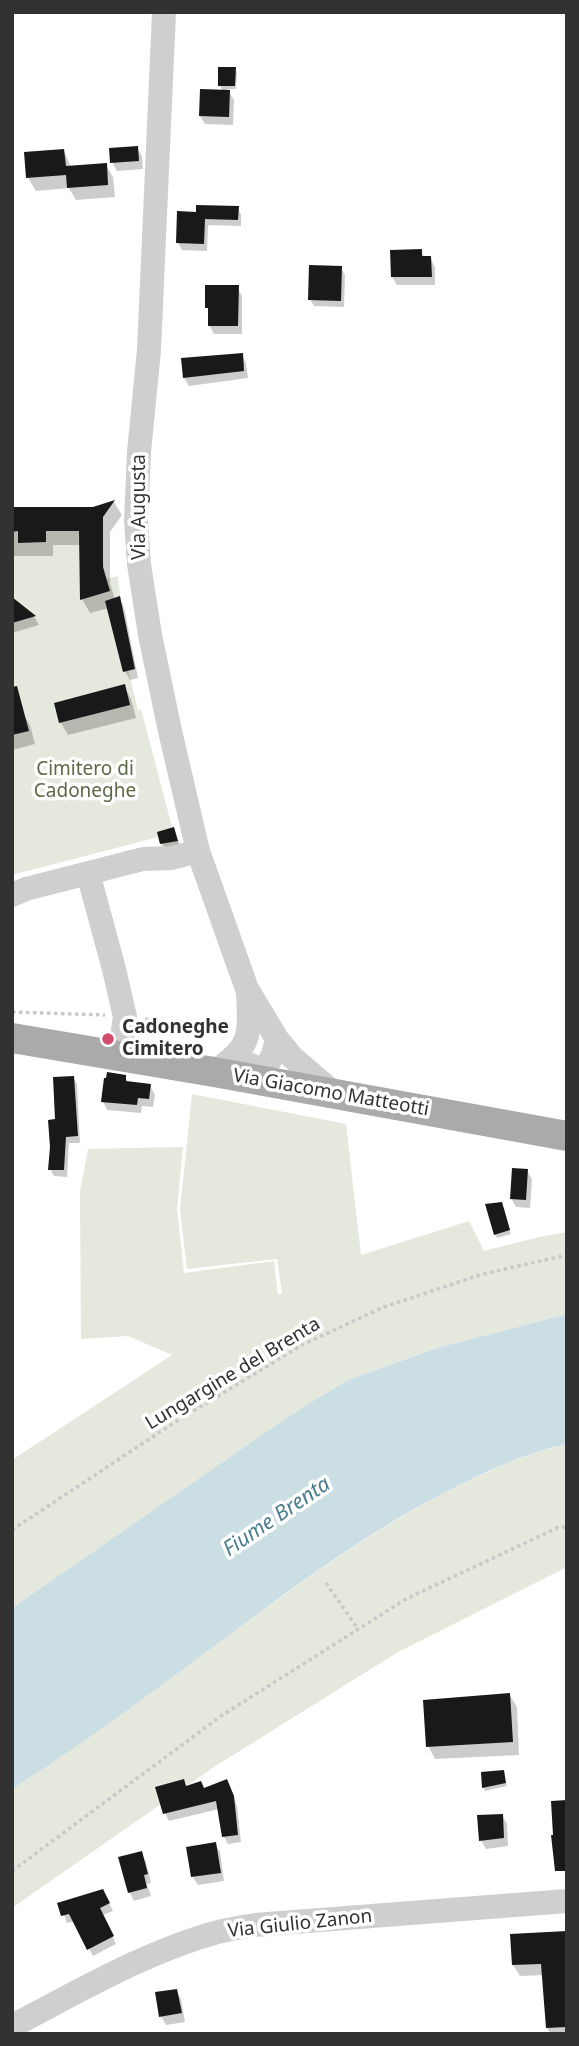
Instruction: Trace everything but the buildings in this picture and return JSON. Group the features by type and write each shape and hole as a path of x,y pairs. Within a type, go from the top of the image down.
{"main road":[{"name":"Via Giacomo Matteotti","path":"12,1038 567,1136"}],"street":[{"name":"Via Augusta","path":"164,12 149,350 139,452 136,521 139,564 150,635 198,851 247,989 277,1039 292,1057 335,1094"},
{"path":"12,895 143,859 172,858 198,851"},
{"path":"88,873 125,1017 119,1056"},
{"name":"Via Augusta","path":"247,989 249,1031 242,1036 258,1080"},
{"path":"214,1072 227,1063 242,1036"},
{"path":"258,1080 273,1055 277,1039"},
{"name":"Via Giulio Zanon","path":"12,2026 173,1947 219,1932 255,1925 567,1901"}],"path":[{"path":"12,1012 109,1016"},
{"path":"140,1018 242,1036"},
{"name":"Lungargine del Brenta","path":"14,1530 169,1426 302,1345 384,1307 483,1274 567,1255"},
{"path":"12,1871 221,1716 406,1599 557,1528 567,1527"},
{"path":"326,1583 358,1629"}],"green space":[{"name":"Cimitero di Cadoneghe","path":"102,505 106,579 118,576 128,669 179,844 162,849 158,837 12,875 12,507"},
{"path":"192,1094 346,1124 361,1255 469,1221 484,1251 567,1232 567,1314 437,1348 348,1380 263,1434 12,1608 12,1460 172,1355 128,1336 81,1339 80,1192 88,1149 183,1147 177,1209 184,1273 274,1261 278,1295 282,1293 277,1259 187,1269 180,1210"},
{"path":"567,1444 567,1567 398,1652 214,1767 12,1908 12,1789 96,1732 319,1570 409,1512 507,1464"}],"water":[{"name":"Fiume Brenta","path":"567,1314 567,1444 519,1458 489,1471 389,1524 309,1577 96,1733 12,1789 12,1608 263,1434 348,1380 437,1348"}],"place":[{"name":"Cadoneghe Cimitero","path":"108,1039"}]}
